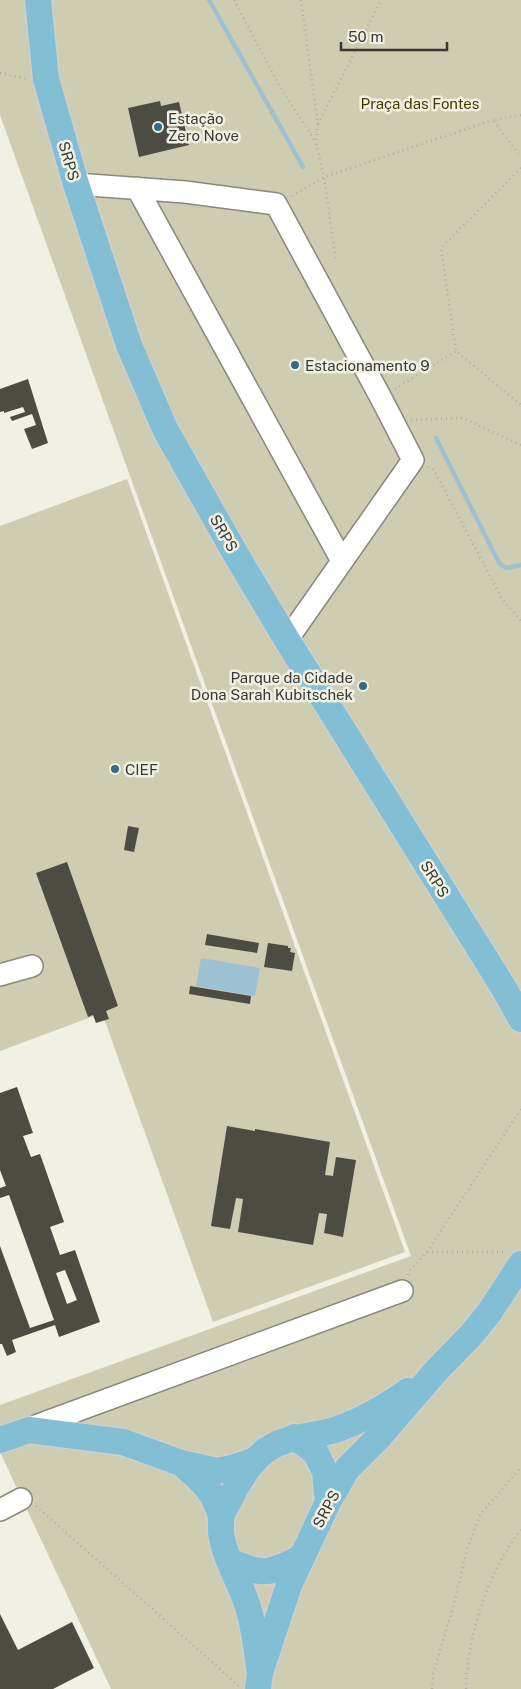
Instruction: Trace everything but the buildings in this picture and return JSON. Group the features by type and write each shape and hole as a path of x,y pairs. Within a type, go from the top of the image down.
{"main road":[{"name":"SRPS","path":"38,0 46,79 76,184 129,345 165,429 287,640 500,982 521,1019"},
{"name":"SRPS","path":"254,1684 288,1585 328,1502 347,1469 380,1437 489,1313 517,1258"},
{"name":"SRPS","path":"254,1684 253,1626 246,1602 225,1551 221,1532 222,1516 242,1476 255,1460 277,1444 295,1437 316,1435 356,1421 389,1405 436,1372"},
{"name":"SRPS","path":"0,1440 29,1430 123,1442 181,1463 217,1471 255,1460"},
{"path":"295,1437 316,1453 326,1472 328,1502"},
{"name":"SRPS","path":"181,1463 204,1482 216,1499 222,1516"},
{"path":"230,1561 250,1570 262,1572 279,1569 300,1558"}],"lane":[{"path":"76,184 185,192 276,204 413,460 287,640"},
{"path":"137,188 342,561"},
{"path":"0,975 32,966"},
{"path":"29,1430 48,1421 402,1291"},
{"path":"0,1510 21,1499"}],"path":[{"path":"234,0 280,87 316,143 324,177 336,261"},
{"path":"301,0 318,125 316,143"},
{"path":"318,125 381,0"},
{"path":"0,73 31,80 46,79"},
{"path":"276,204 324,177 494,120 521,115"},
{"path":"494,120 521,157"},
{"path":"521,168 441,248 456,351 521,405"},
{"path":"381,398 456,351"},
{"path":"392,420 463,418 521,445"},
{"path":"413,460 434,470 502,598 521,621"},
{"path":"402,1291 410,1270 428,1252 521,1109"},
{"path":"428,1252 517,1258"},
{"path":"432,1689 433,1674 454,1604 467,1549 480,1514 521,1468"},
{"path":"21,1499 37,1506 254,1684"},
{"path":"466,1689 470,1650 483,1598 511,1543 521,1530"}],"green space":[{"name":"Parque da Cidade Dona Sarah Kubitschek","path":"0,0 521,0 521,1689 111,1689 0,1452 0,1405 411,1256 0,115"},
{"name":"CIEF","path":"127,479 405,1252 213,1322 102,1013 0,1051 0,526"}],"water":[{"path":"201,958 260,968 255,996 196,986"}],"waterway":[{"path":"209,0 303,167"},
{"path":"436,438 499,563 506,568 521,565"}],"place":[{"name":"Estação Zero Nove","path":"158,127"},
{"name":"Estacionamento 9","path":"295,365"},
{"name":"Parque da Cidade Dona Sarah Kubitschek","path":"363,686"},
{"name":"CIEF","path":"115,769"}],"park label":[{"name":"Praça das Fontes","path":"420,103"}]}
